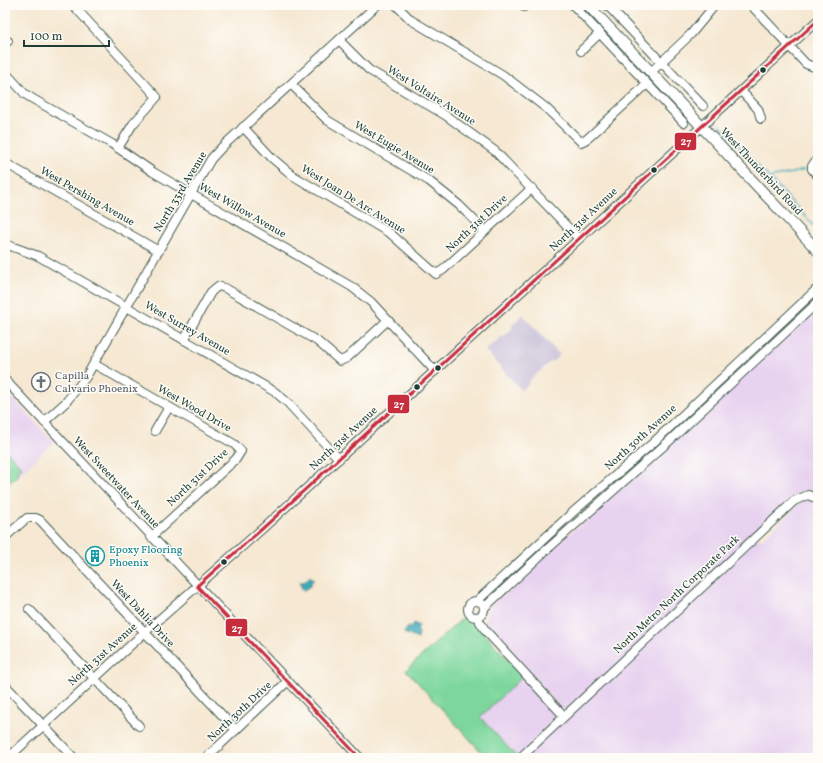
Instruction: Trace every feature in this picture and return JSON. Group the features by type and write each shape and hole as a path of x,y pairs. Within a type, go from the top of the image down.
{"main road":[{"name":"West Thunderbird Road","path":"588,5 818,251"}],"street":[{"path":"73,5 157,97 133,124 118,148"},
{"name":"North 33rd Avenue","path":"44,422 80,386 94,364 211,159 243,127 377,5"},
{"path":"396,5 411,20 508,78 546,108 581,142 587,139 647,84"},
{"path":"573,5 684,123"},
{"path":"607,5 703,106"},
{"path":"651,72 691,34 715,5"},
{"path":"751,5 806,64 817,68"},
{"name":"North 31st Avenue","path":"8,758 145,632 339,459 818,20"},
{"path":"581,51 600,33"},
{"name":"West Voltaire Avenue","path":"339,40 368,70 444,115 495,151 532,188 579,239"},
{"name":"West Willow Avenue","path":"5,72 25,94 33,99 118,148 148,169 352,287 371,302 435,371"},
{"name":"West Eugie Avenue","path":"291,84 327,120 429,181 459,205 485,232"},
{"path":"741,91 758,109 761,119"},
{"name":"West Joan De Arc Avenue","path":"243,127 272,158 292,175 391,234 436,274"},
{"path":"818,158 812,166 812,169 818,176"},
{"name":"West Pershing Avenue","path":"5,163 159,251"},
{"name":"North 31st Drive","path":"436,274 443,270 532,188"},
{"name":"West Surrey Avenue","path":"5,244 38,256 282,397 339,459"},
{"path":"184,340 211,292 218,286 225,288 317,341 340,361 348,358 388,320"},
{"name":"North 30th Avenue","path":"818,288 654,442 559,525 477,601 470,603 468,609 471,615 477,617 484,613 484,608 543,553 667,442 818,302"},
{"name":"West Wood Drive","path":"94,364 234,444 241,451"},
{"name":"West Sweetwater Avenue","path":"5,380 360,758"},
{"path":"155,431 169,407"},
{"name":"North 31st Drive","path":"151,537 236,459 241,451"},
{"name":"North Metro North Corporate Park","path":"520,757 794,501 808,495 818,499"},
{"name":"West Dahlia Drive","path":"5,537 23,520 31,517 40,520 236,730"},
{"path":"477,601 482,603 484,608"},
{"path":"29,609 93,679 139,726"},
{"path":"477,617 485,630 564,716"},
{"name":"North 30th Drive","path":"206,758 288,681"},
{"path":"5,685 74,758"}],"shaded area":[{"path":"818,307 818,493 808,491 797,493 754,533 761,540 802,501 809,499 818,502 818,758 518,758 480,717 523,676 564,711 486,626 485,621 489,607"},
{"path":"523,315 560,355 552,362 551,361 528,382 529,384 521,390 485,350 513,328 511,326"},
{"path":"5,390 54,442 5,488"}],"green space":[{"path":"5,449 22,468 17,470 18,475 5,487"},
{"path":"467,614 523,676 480,717 516,756 513,758 487,758 406,670"}],"water":[{"path":"310,576 314,580 311,582 311,585 303,591 299,582 304,582"},
{"path":"414,623 419,626 417,630 419,632 418,639 404,633 408,627 411,628"}],"waterway":[{"path":"719,124 818,230"},
{"path":"770,178 805,170"}],"transit line":[{"name":"27","path":"360,758 197,586 262,529 818,20"}],"place":[{"name":"Capilla Calvario Phoenix","path":"41,382"},
{"name":"Epoxy Flooring Phoenix","path":"95,556"}]}
